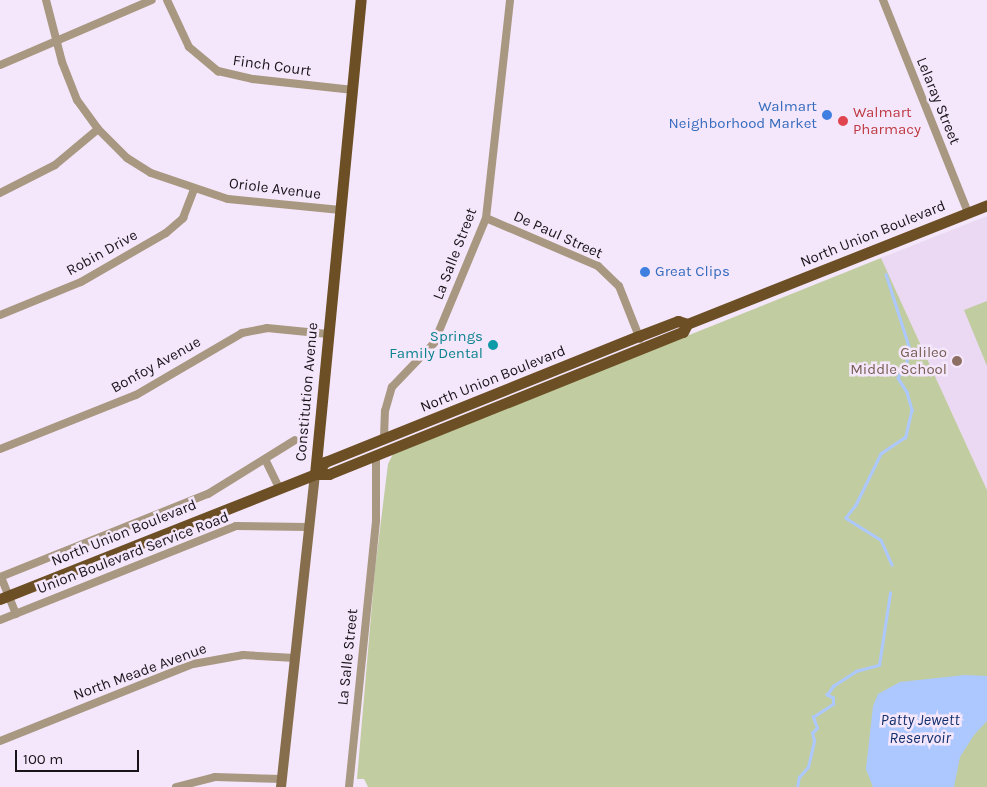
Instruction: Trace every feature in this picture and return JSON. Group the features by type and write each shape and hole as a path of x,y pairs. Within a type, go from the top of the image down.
{"main road":[{"name":"Constitution Avenue","path":"281,783 315,474 362,0"},
{"name":"North Union Boulevard","path":"315,474 326,462 384,438 639,336 678,321 686,324 987,205"},
{"name":"North Union Boulevard","path":"4,597 315,474 329,474 683,332 686,324"}],"street":[{"name":"Oriole Avenue","path":"46,0 55,39 77,100 98,129 127,158 151,173 194,190 247,202 340,210"},
{"path":"0,65 55,39 152,0"},
{"name":"Finch Court","path":"167,0 189,47 218,71 253,80 352,90"},
{"name":"La Salle Street","path":"384,438 385,411 392,388 434,343 486,218 510,0"},
{"name":"Lelaray Street","path":"883,0 968,212"},
{"path":"0,193 55,165 98,129"},
{"name":"Robin Drive","path":"0,315 81,282 166,233 183,218 194,190"},
{"name":"De Paul Street","path":"486,218 598,266 619,286 643,348"},
{"name":"Bonfoy Avenue","path":"0,449 136,394 242,333 267,328 328,334"},
{"name":"Union Boulevard Service Road","path":"0,577 208,494 295,440"},
{"name":"La Salle Street","path":"349,787 376,520 376,455"},
{"path":"266,459 279,488"},
{"name":"Union Boulevard Service Road","path":"0,620 236,526 308,527"},
{"path":"0,577 4,597 16,614"},
{"name":"North Meade Avenue","path":"0,741 193,664 243,656 295,658"},
{"path":"176,787 222,777 281,783"}],"shaded area":[{"name":"Galileo Middle School","path":"987,216 987,490 881,258"}],"green space":[{"path":"881,258 987,490 987,787 368,787 364,779 357,779 375,569 388,464 393,454"},
{"path":"987,301 987,366 964,310"}],"water":[{"name":"Patty Jewett Reservoir","path":"965,675 987,676 987,721 974,735 960,757 954,787 873,787 866,769 873,706 878,694 900,682"}],"waterway":[{"path":"886,274 909,346 907,363 898,378 907,392 912,410 906,437 881,454 856,505 846,518 881,540 892,565"},
{"path":"797,787 799,777 808,767 814,741 812,733 817,728 813,717 833,704 833,698 827,695 833,686 856,671 879,665 890,593"}],"place":[{"name":"Walmart Neighborhood Market","path":"827,115"},
{"name":"Walmart Pharmacy","path":"843,121"},
{"name":"Great Clips","path":"645,272"},
{"name":"Springs Family Dental","path":"493,345"},
{"name":"Galileo Middle School","path":"957,361"}]}
